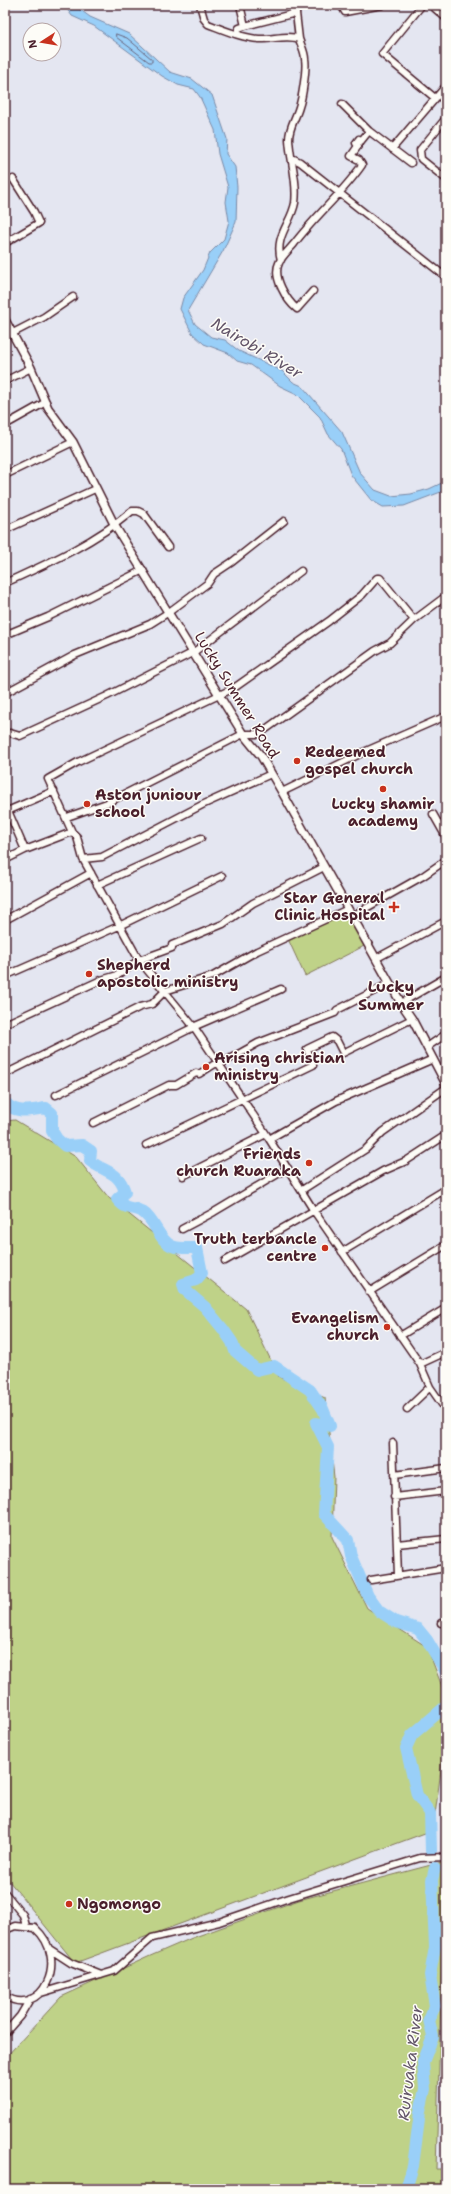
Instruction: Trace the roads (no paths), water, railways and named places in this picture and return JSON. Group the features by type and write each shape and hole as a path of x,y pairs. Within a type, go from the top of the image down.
{"street":[{"path":"200,5 204,19 208,24 237,34 270,40 292,36 299,39"},
{"path":"240,5 245,26"},
{"path":"281,260 278,249 293,212 295,200 290,136 294,117 299,108 306,59 299,39 295,5"},
{"path":"296,13 298,5"},
{"path":"341,5 345,12 382,5"},
{"path":"422,5 382,54 434,98"},
{"path":"431,5 446,18"},
{"path":"237,34 239,28 296,13"},
{"path":"392,149 434,98 446,86"},
{"path":"342,104 369,131 411,163"},
{"path":"446,118 420,150 422,159 446,179"},
{"path":"313,291 297,309 291,305 277,277 278,264 362,165 359,160 351,156 358,146 356,143 359,139 361,141 369,131"},
{"path":"292,158 300,162 369,215 446,277"},
{"path":"5,243 39,223 34,212 13,179"},
{"path":"13,333 44,317 73,297"},
{"name":"Lucky Summer Road","path":"6,322 31,368 48,408 73,442 95,489 115,526 194,652 243,734 261,756 377,958 401,1003 412,1019 446,1084"},
{"path":"5,381 31,368"},
{"path":"5,425 46,402"},
{"path":"5,475 73,442"},
{"path":"5,530 95,489"},
{"path":"5,583 50,563 115,526 132,511 138,511 144,514 168,547"},
{"path":"5,693 75,655 150,624 208,583 214,574 228,566 284,521"},
{"path":"5,635 48,617 143,570"},
{"path":"5,735 10,733 20,736 107,696 194,652 301,571"},
{"path":"414,620 380,578 377,578 362,595 329,621 252,676 220,695 78,762 48,778 48,781 72,832 77,838 83,859 139,960 194,1027 218,1062 288,1168 314,1211 420,1364 430,1387 446,1408"},
{"path":"66,817 107,803 243,734 259,734 375,651 390,643 414,620 446,596"},
{"path":"282,792 366,751 446,716"},
{"path":"83,859 102,857 202,805 271,774"},
{"path":"5,813 54,791"},
{"path":"5,813 9,813 24,850"},
{"path":"433,814 446,837"},
{"path":"5,860 24,850 72,832"},
{"path":"97,885 201,838"},
{"path":"352,916 423,876 446,860"},
{"path":"5,1024 101,980 118,975 139,960 172,948 172,945 223,924 253,903 324,867"},
{"path":"5,920 91,873"},
{"path":"5,976 119,926 222,876"},
{"path":"5,1074 140,1007 152,1004 165,990 213,976 257,951 348,909"},
{"path":"377,958 446,921"},
{"path":"401,1003 446,977"},
{"path":"93,1123 170,1085 176,1084 196,1073 199,1074 218,1062 224,1062 258,1044 330,1015 336,1010 390,983"},
{"path":"56,1095 194,1027 281,988"},
{"path":"146,1145 313,1065 307,1049 332,1037 337,1041 343,1053 412,1019"},
{"path":"427,1047 446,1034"},
{"path":"183,1176 268,1137 336,1101 433,1059"},
{"path":"302,1190 366,1149 383,1132 446,1088"},
{"path":"225,1261 383,1171 406,1161 446,1134"},
{"path":"182,1229 214,1212 288,1168"},
{"path":"342,1252 446,1189"},
{"path":"369,1292 446,1246"},
{"path":"400,1336 446,1308"},
{"path":"420,1364 446,1352"},
{"path":"407,1409 430,1387"},
{"path":"394,1443 394,1497 398,1575"},
{"path":"394,1475 446,1468"},
{"path":"394,1497 446,1491"},
{"path":"398,1544 446,1540"},
{"path":"371,1580 446,1568"},
{"path":"5,1996 14,2000 30,1999 41,1993 101,1976 119,1968 152,1938 219,1922 289,1898 420,1858 446,1857"},
{"path":"5,1893 23,1915 26,1926"},
{"path":"5,1930 15,1926 26,1926 35,1928 43,1935 50,1950 51,1973 41,1993"},
{"path":"50,1950 71,1963 101,1976"},
{"path":"5,2033 20,2016 30,1999"}],"water":[{"path":"64,5 74,5 90,17 129,34 170,72 192,79 212,95 227,139 226,154 235,167 237,187 236,222 223,251 188,310 195,324 211,337 225,340 239,351 282,371 293,382 302,386 342,432 360,473 375,490 391,496 411,494 429,489 446,481 446,490 404,506 383,507 371,500 351,475 341,449 328,434 320,417 297,394 280,386 251,365 237,361 228,353 204,344 192,333 180,309 183,298 203,270 210,253 224,239 229,221 226,202 228,187 218,154 215,130 200,97 194,89 178,85 162,76 94,26 72,16"}],"waterway":[{"name":"Ruiruaka River","path":"5,1102 14,1109 24,1111 46,1108 52,1113 52,1131 57,1139 65,1146 82,1145 91,1151 90,1161 116,1176 125,1192 117,1199 124,1206 137,1209 146,1215 163,1239 172,1246 181,1248 197,1248 202,1273 196,1280 183,1284 185,1290 205,1307 232,1342 235,1351 257,1370 274,1366 310,1390 323,1409 330,1426 316,1423 328,1447 324,1514 348,1540 351,1556 368,1596 379,1611 396,1622 418,1629 427,1640 446,1672"},
{"name":"Ruiruaka River","path":"431,1851 430,1813 417,1795 406,1748 412,1735 446,1706"},
{"name":"Ruiruaka River","path":"406,2189 413,2166 420,2112 425,2089 423,2062 433,2037 429,2020 435,2006 430,1975 435,1947 432,1880 435,1868"}],"place":[{"name":"Redeemed gospel church","path":"297,761"},
{"name":"Lucky shamir academy","path":"383,789"},
{"name":"Aston juniour school","path":"87,804"},
{"name":"Star General Clinic Hospital","path":"394,907"},
{"name":"Shepherd apostolic ministry","path":"89,974"},
{"name":"Arising christian ministry","path":"206,1067"},
{"name":"Friends church Ruaraka","path":"309,1163"},
{"name":"Truth terbancle centre","path":"325,1248"},
{"name":"Evangelism church","path":"387,1327"},
{"name":"Ngomongo","path":"69,1904"}],"district":[{"name":"Lucky Summer","path":"391,995"}],"water label":[{"name":"Nairobi River","path":"257,348"}]}
